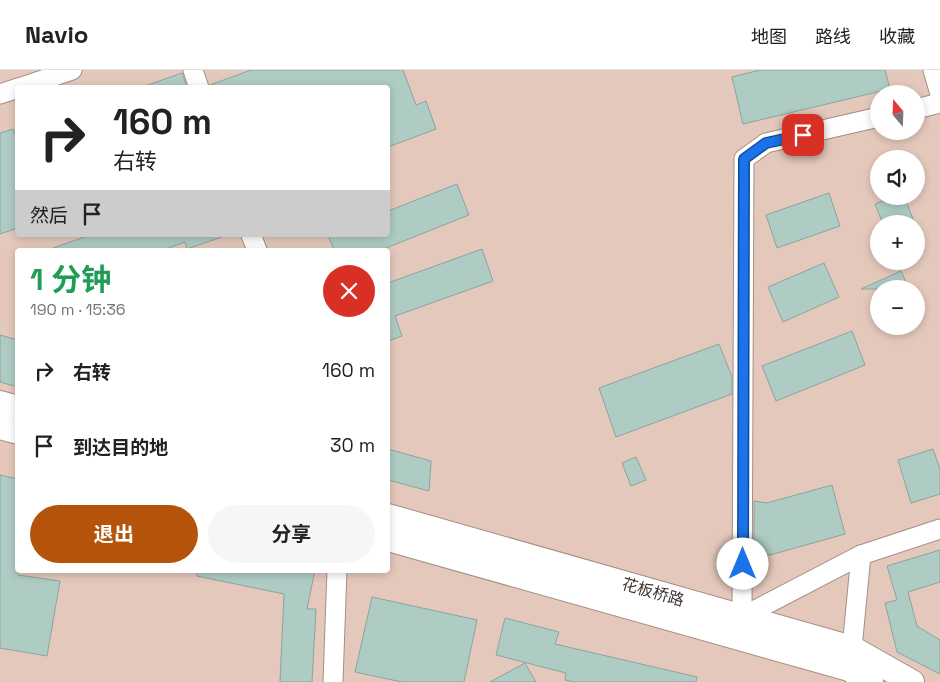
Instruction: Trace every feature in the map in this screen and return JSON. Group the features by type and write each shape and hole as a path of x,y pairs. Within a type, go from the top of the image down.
{"street":[{"path":"27,85 72,70"},
{"path":"192,70 198,85"},
{"path":"933,70 940,94"},
{"path":"0,94 15,89"},
{"path":"925,107 940,103"},
{"path":"870,119 766,143 744,159 742,618 861,555 940,529"},
{"path":"0,403 15,407"},
{"path":"0,427 15,431"},
{"name":"花板桥路","path":"390,517 852,648 912,682"},
{"name":"花板桥路","path":"390,540 850,669 871,682"},
{"path":"852,648 861,555"},
{"path":"333,682 337,573"}],"shaded area":[{"path":"0,70 940,70 940,682 0,682"}],"building":[{"path":"251,70 403,70 416,105 426,101 436,129 390,146 390,85 210,85"},
{"path":"760,70 885,70 889,85 870,85 870,94 743,124 732,77"},
{"path":"182,73 186,85 148,85"},
{"path":"13,129 15,134 15,229 0,234 0,133"},
{"path":"457,184 469,215 386,248 333,248 329,237 390,237 390,210"},
{"path":"829,193 840,226 777,248 766,215"},
{"path":"875,205 908,205 911,215 879,215"},
{"path":"84,237 222,237 190,248 187,248 185,242 168,248 53,248"},
{"path":"482,249 493,281 395,316 402,336 390,340 390,282"},
{"path":"824,263 839,297 783,322 768,287"},
{"path":"901,271 905,280 881,280"},
{"path":"870,285 870,289 861,289"},
{"path":"852,331 865,365 776,401 762,366"},
{"path":"0,335 15,339 15,386 0,382"},
{"path":"719,344 732,377 732,394 616,437 599,388"},
{"path":"933,449 940,469 940,494 911,503 898,460"},
{"path":"390,450 431,461 429,491 390,481"},
{"path":"636,457 646,480 631,486 622,463"},
{"path":"0,475 15,478 15,573 60,581 47,656 0,648"},
{"path":"832,485 845,534 770,555 754,553 754,501 767,503"},
{"path":"940,550 940,582 908,592 917,626 940,640 940,674 897,652 885,603 897,600 887,566"},
{"path":"197,573 314,573 307,609 316,609 312,682 280,682 284,594 197,576"},
{"path":"372,597 477,620 464,682 402,682 355,672"},
{"path":"505,618 559,632 555,644 697,677 696,682 574,682 565,680 566,673 496,655"},
{"path":"525,663 536,682 490,682"}],"route":[{"path":"743,564 744,159 766,143 803,135"}]}
